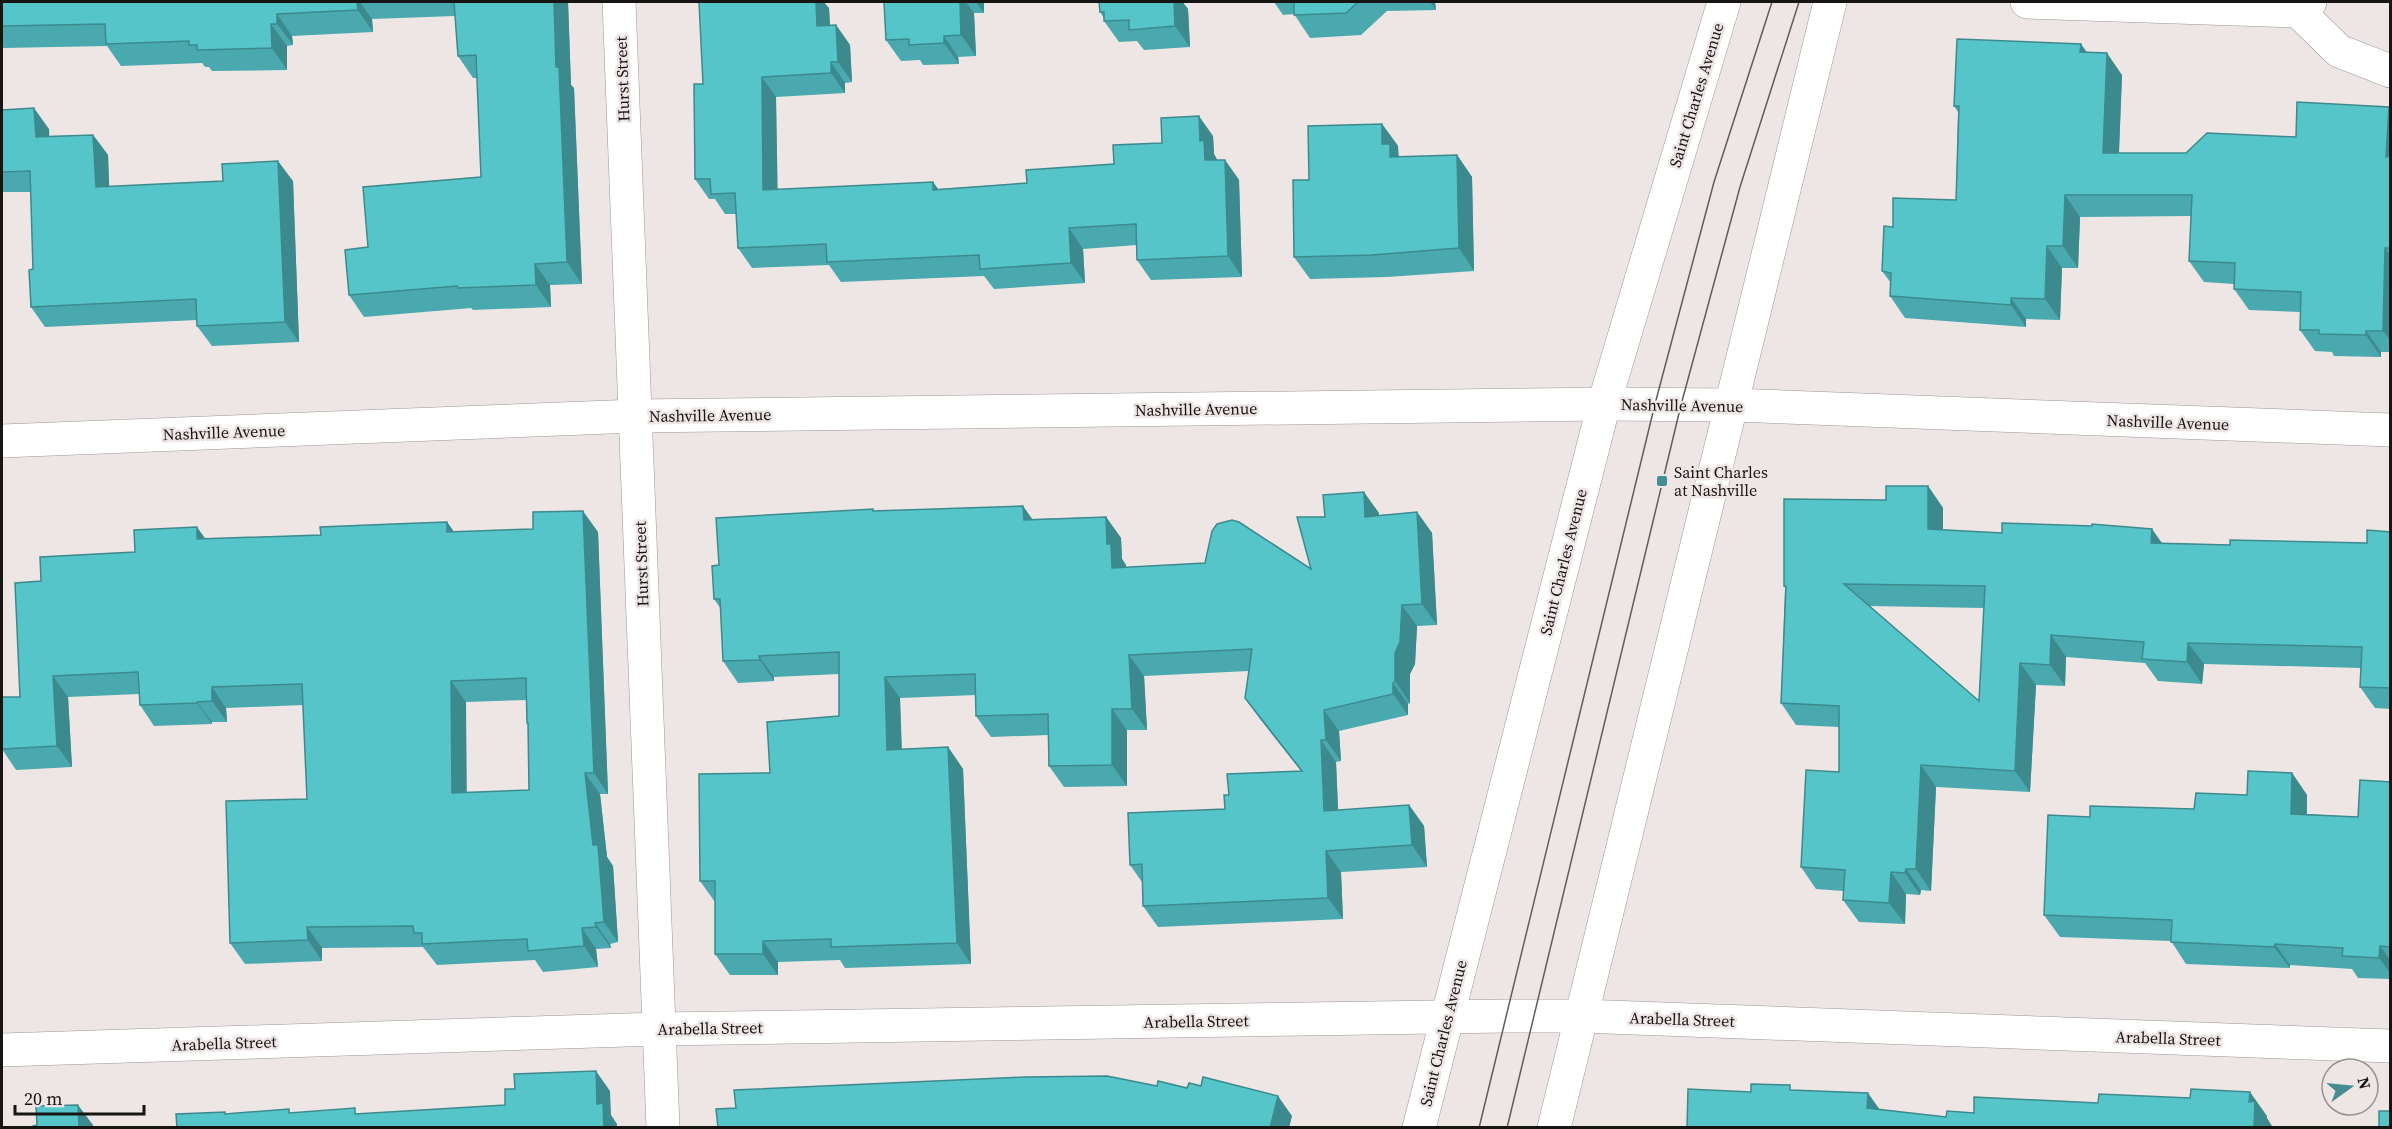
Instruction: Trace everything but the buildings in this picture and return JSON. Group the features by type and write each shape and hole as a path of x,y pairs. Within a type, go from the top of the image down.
{"street":[{"name":"Hurst Street","path":"619,2 663,1128"},
{"name":"Saint Charles Avenue","path":"1419,1128 1604,404 1724,2"},
{"path":"1554,1128 1830,2"},
{"path":"2027,2 2304,6 2339,51 2391,71"},
{"name":"Nashville Avenue","path":"2,441 636,416 1604,404 1731,405 2391,430"},
{"name":"Arabella Street","path":"2,1050 659,1029 1581,1016 2391,1046"}],"tram line":[{"path":"1479,1128 1655,404 1714,182 1772,2"},
{"path":"1507,1128 1681,405 1740,187 1799,2"}],"place":[{"name":"Saint Charles at Nashville","path":"1662,481"}]}
